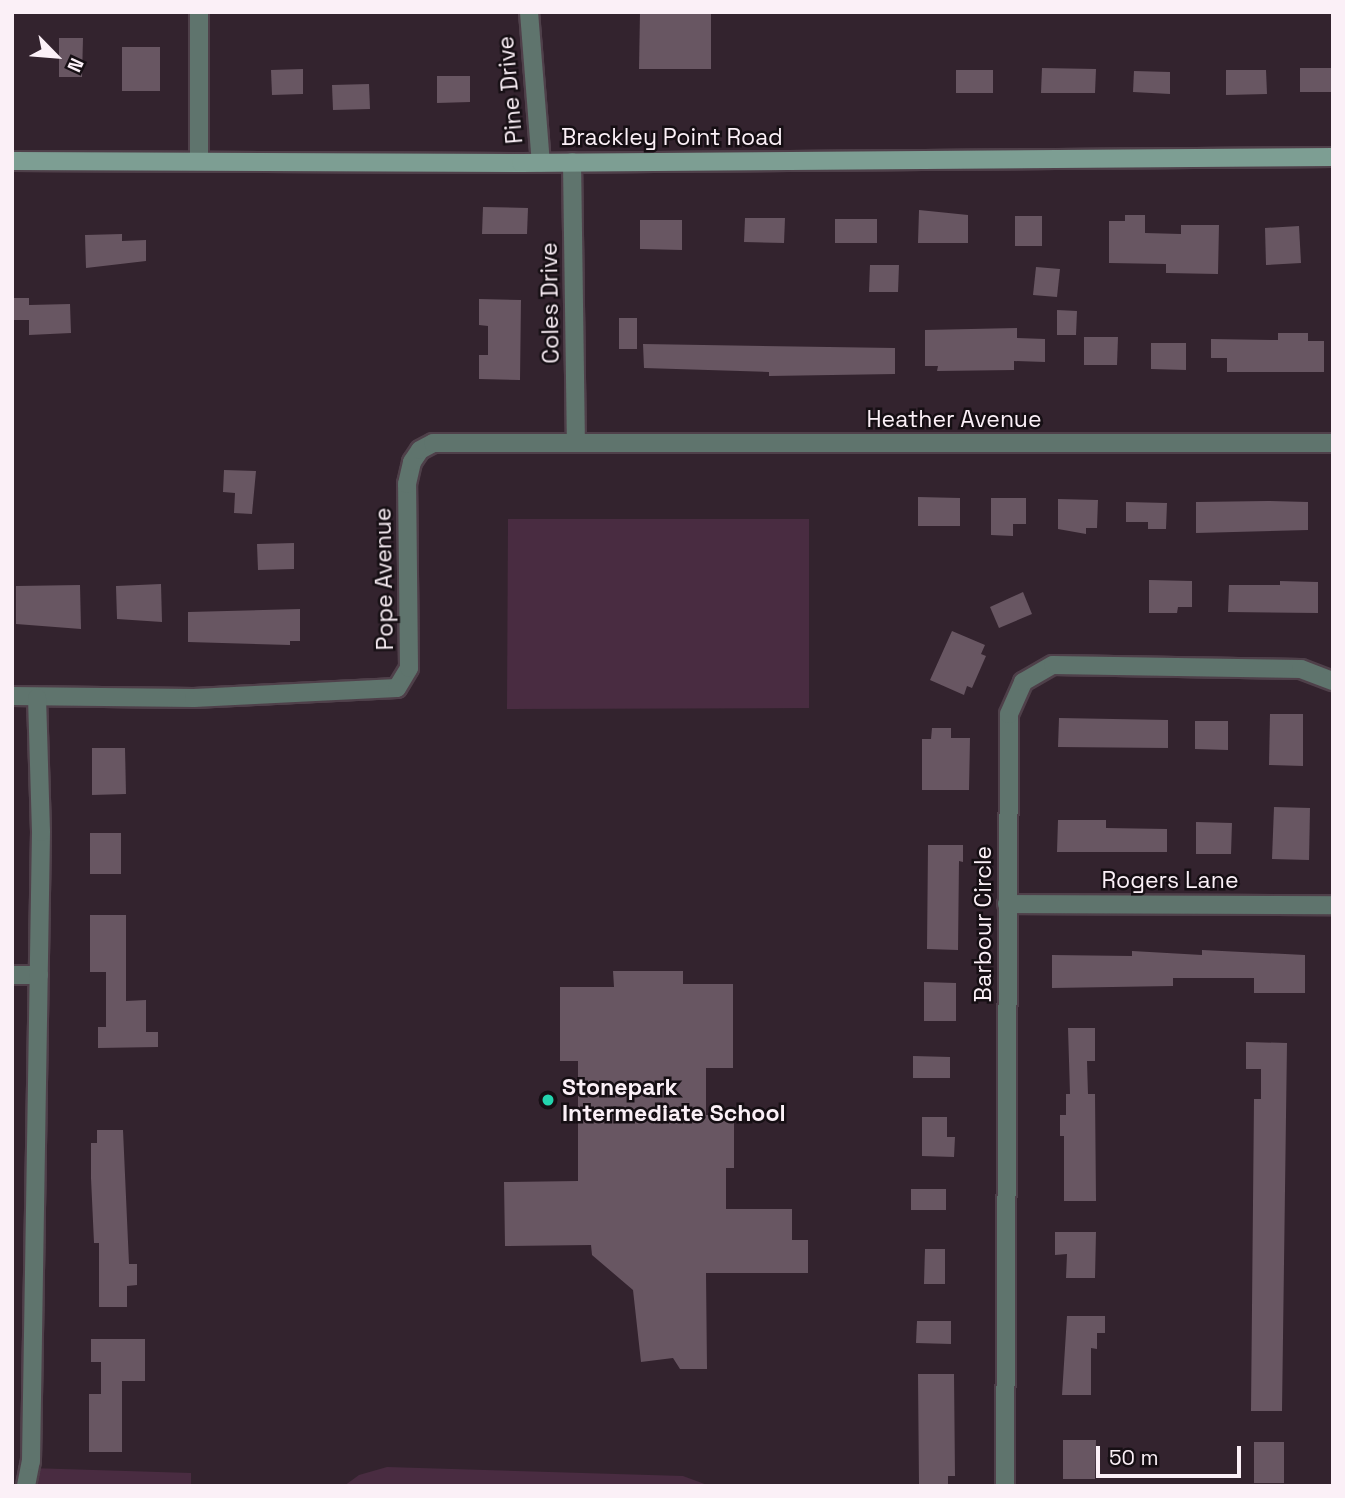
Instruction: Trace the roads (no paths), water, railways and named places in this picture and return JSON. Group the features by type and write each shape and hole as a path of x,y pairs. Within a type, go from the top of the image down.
{"main road":[{"name":"Brackley Point Road","path":"12,161 541,163 1333,157"}],"street":[{"path":"199,12 199,160"},
{"name":"Pine Drive","path":"529,12 541,163"},
{"name":"Coles Drive","path":"572,162 576,443"},
{"name":"Pope Avenue","path":"12,696 245,696 397,688 410,668 407,484 420,450 451,440 576,443"},
{"name":"Heather Avenue","path":"576,443 1333,443"},
{"name":"Barbour Circle","path":"1005,1486 1009,714 1023,682 1053,665 1301,669 1333,681"},
{"path":"26,1486 31,1461 41,832 37,698"},
{"name":"Rogers Lane","path":"1007,904 1333,905"},
{"path":"12,975 39,975"}],"place":[{"name":"Stonepark Intermediate School","path":"548,1100"}]}
